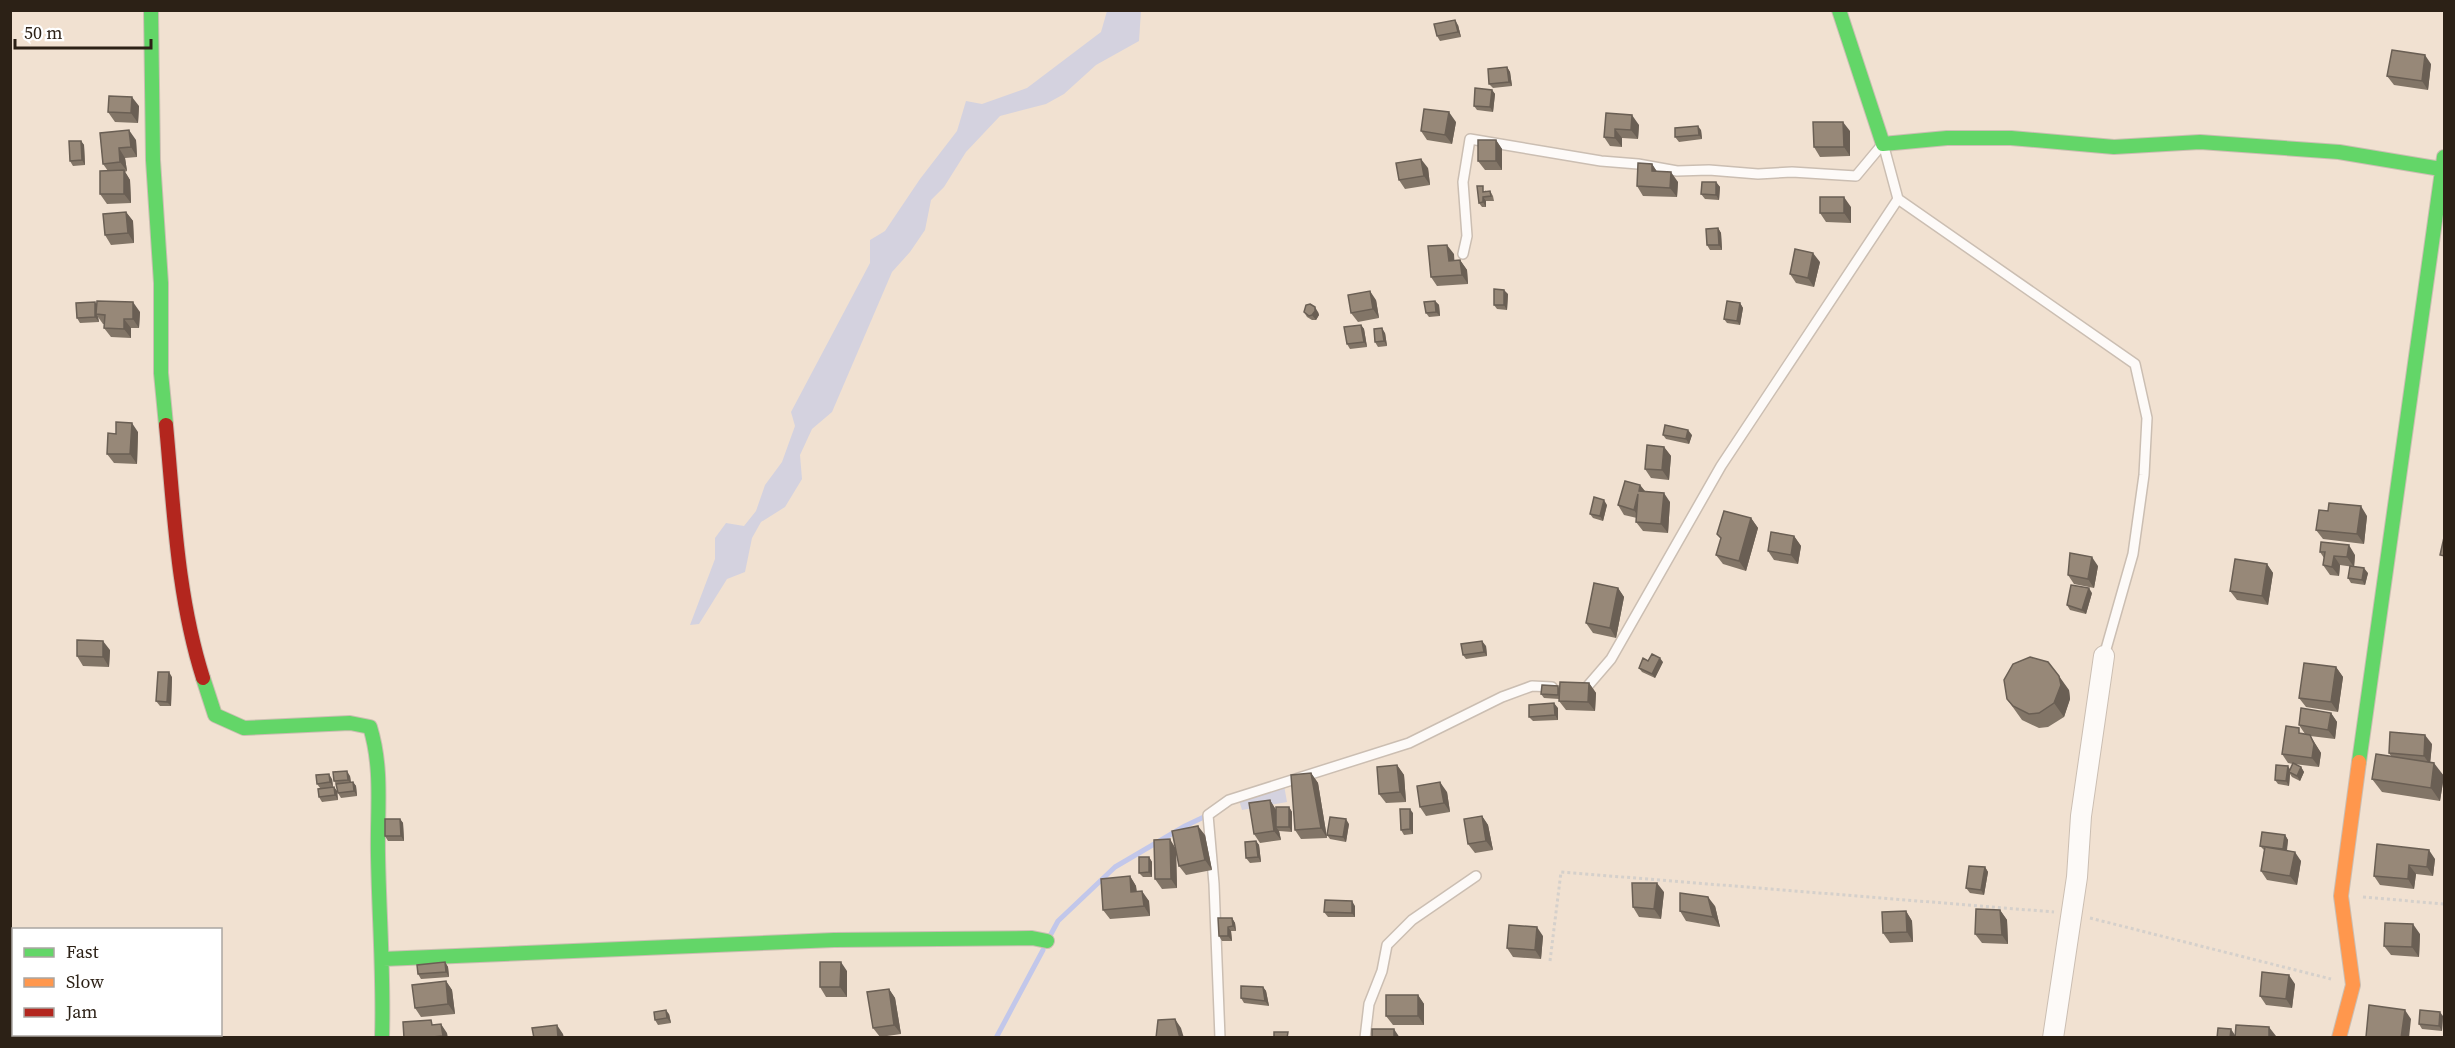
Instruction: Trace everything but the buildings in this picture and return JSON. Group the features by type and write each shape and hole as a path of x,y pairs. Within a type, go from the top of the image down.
{"street":[{"path":"151,10 153,160 161,283 161,373 182,591 192,643 215,715 244,728 350,723 370,727 377,747 380,791 378,854 383,960 382,1038"},
{"path":"1839,10 1883,144 1947,138 2011,138 2114,147 2200,142 2339,152 2443,163 2365,762 2341,896 2353,985 2339,1038"},
{"path":"2053,1038 2077,877 2081,816 2104,656"},
{"path":"383,960 834,940 1032,938 1047,941"}],"lane":[{"path":"1463,254 1467,236 1463,182 1470,139 1677,171 1709,170 1758,174 1792,172 1856,176 1883,144"},
{"path":"1883,144 1898,199 2135,364 2146,418 2144,476 2133,554 2104,656"},
{"path":"1575,688 1586,688 1611,659 1721,466 1898,199"},
{"path":"1221,1038 1214,884 1208,815 1229,800 1409,743 1502,697 1532,686 1564,687"},
{"path":"1365,1038 1369,1004 1382,970 1387,945 1412,920 1476,876"}],"path":[{"path":"1550,961 1561,872 2071,913 2353,985"},
{"path":"2341,896 2445,904"}],"shaded area":[{"path":"1107,11 1141,11 1139,41 1096,65 1064,94 1046,104 1000,116 966,152 944,187 931,200 925,230 892,272 832,412 812,429 800,455 802,479 785,507 761,522 752,538 745,572 727,579 699,624 690,625 715,559 715,538 726,523 744,526 756,511 765,485 782,462 795,426 791,412 870,263 870,240 885,231 920,179 957,131 966,101 982,104 1027,88 1101,32"},
{"path":"1284,785 1287,802 1242,810 1239,800"}],"waterway":[{"path":"1051,934 1058,921 1115,867 1208,815"},
{"path":"996,1038 1043,950"}],"traffic: fast":[{"path":"151,10 153,160 161,283 161,373 166,425"},
{"path":"1839,10 1883,144 1947,138 2011,138 2114,147 2200,142 2339,152 2441,169"},
{"path":"2359,762 2444,157"},
{"path":"203,678 215,715 244,728 350,723 370,727 378,774 382,1038"},
{"path":"383,959 834,940 1032,938 1047,941"}],"traffic: slow":[{"path":"2339,1038 2353,985 2341,896 2359,762"}],"traffic: jam":[{"path":"166,425 182,584 187,616 203,678"}]}
